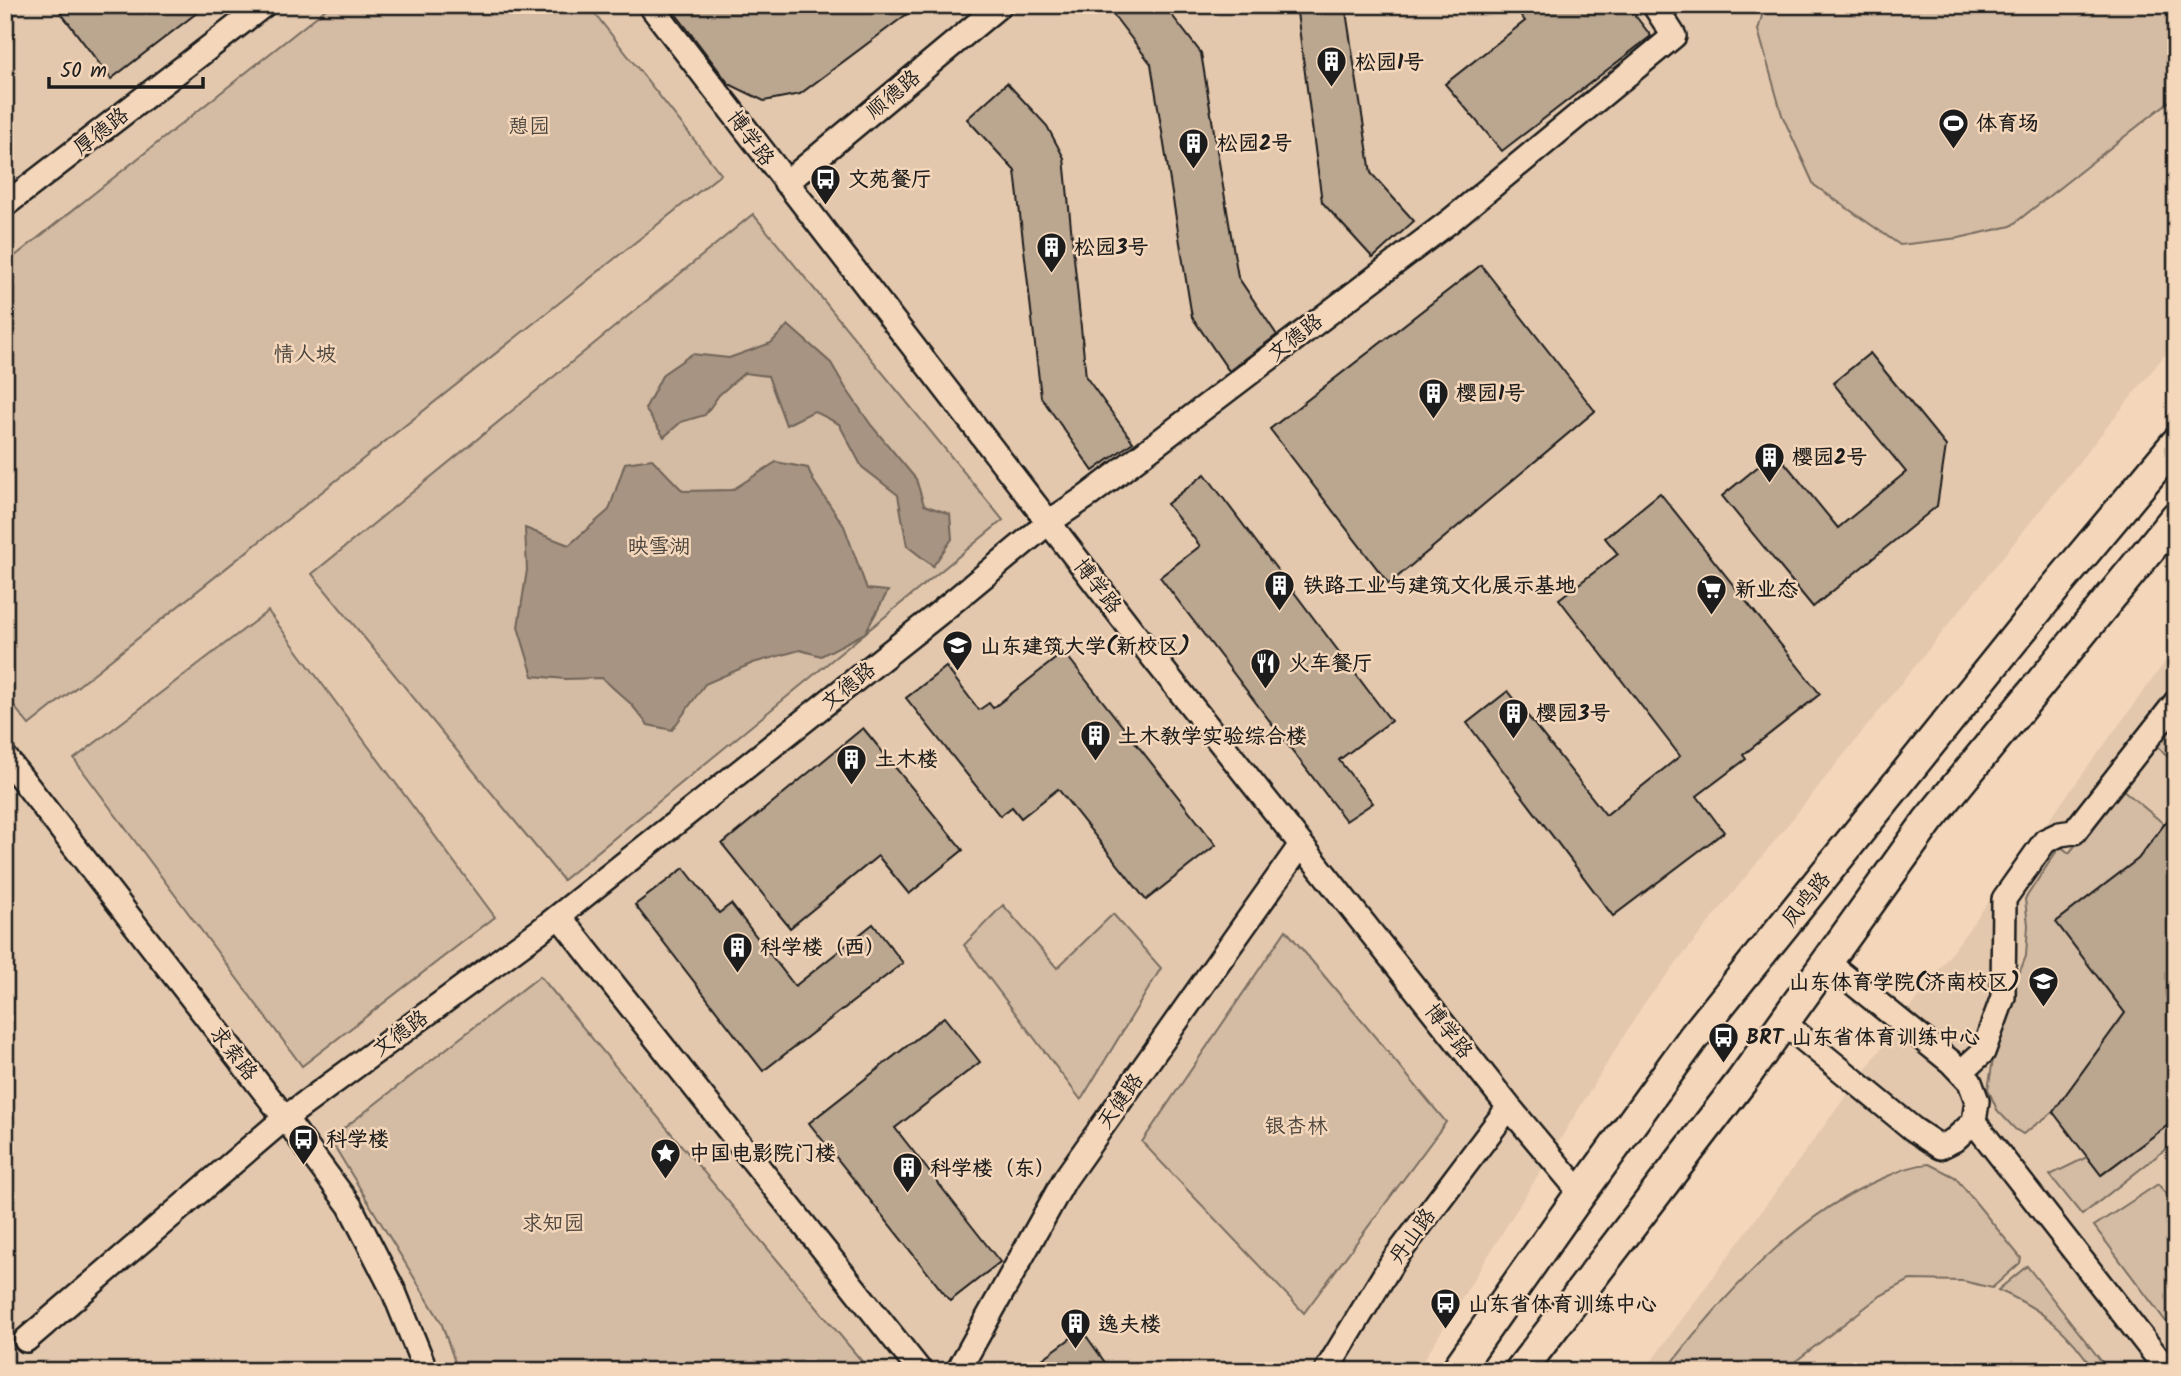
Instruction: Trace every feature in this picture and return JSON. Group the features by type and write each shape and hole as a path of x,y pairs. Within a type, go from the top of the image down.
{"main road":[{"name":"凤鸣路","path":"1456,1371 1702,1028 2055,588 2176,443"},
{"path":"1520,1371 1741,1082 1928,821 2176,517"}],"street":[{"name":"厚德路","path":"5,205 264,5"},
{"name":"博学路","path":"650,5 1301,845 1581,1194"},
{"name":"顺德路","path":"786,183 1000,5"},
{"name":"文德路","path":"26,1340 285,1118 559,916 938,614 1049,522 1097,489 1450,221 1674,36 1654,5"},
{"path":"1961,1072 1983,1052 2003,997 2004,899 2045,841 2060,834 2074,832 2176,702"},
{"name":"求索路","path":"5,757 350,1206 394,1292 426,1371"},
{"name":"天健路","path":"958,1371 1065,1179 1301,845"},
{"path":"559,916 920,1371"},
{"path":"1784,1023 1913,1129 1940,1147 1954,1140 1974,1122 1977,1101 1970,1082 1961,1072 1827,962"},
{"name":"丹山路","path":"1326,1371 1393,1261 1509,1107"},
{"path":"1974,1122 2168,1371"}],"shaded area":[{"name":"山东建筑大学(新校区)","path":"5,5 2176,5 2176,341 1643,1005 1417,1371 5,1371"},
{"path":"788,325 831,363 871,425 916,479 924,505 950,514 952,539 933,566 907,546 898,495 862,467 839,424 814,411 786,425 768,376 744,373 719,395 705,415 681,422 664,437 645,409 663,374 692,354 729,358 771,343"},
{"path":"652,459 683,491 732,490 776,462 808,468 844,526 867,589 888,591 865,633 821,656 800,650 753,663 705,684 672,730 648,725 631,704 602,678 533,676 518,627 527,570 525,528 569,545 609,510 625,463"},
{"name":"山东体育学院(济南校区)","path":"2176,647 2176,1371 1644,1371"}],"green space":[{"name":"憩园","path":"331,5 588,5 721,174 29,725 5,695 5,264"},
{"name":"体育场","path":"1765,5 2176,5 2176,96 2011,226 1959,238 1900,245 1814,185 1782,115 1758,30"},
{"name":"映雪湖","path":"753,214 1003,520 563,880 312,574"},
{"path":"268,611 495,917 302,1066 74,759"},
{"path":"2176,719 2176,761 2168,757 2156,744"},
{"path":"2122,789 2164,824 2138,859 2056,922 2125,1013 2053,1112 2023,1134 1997,1110 1988,1089 1993,1060 2026,956 2028,925 2025,899 2060,846 2069,853"},
{"path":"1003,905 1057,968 1113,914 1161,968 1081,1100 964,945"},
{"name":"银杏林","path":"1286,930 1446,1122 1304,1313 1142,1142"},
{"name":"求知园","path":"540,976 870,1371 458,1371 441,1322 330,1139"},
{"path":"2176,1119 2176,1141 2082,1215 2050,1175 2087,1157 2102,1175"},
{"path":"1929,1164 1955,1177 2021,1258 2020,1263 1992,1288 1963,1281 1910,1280 1880,1296 1783,1371 1666,1371 1738,1285 1794,1233 1855,1192 1903,1170"},
{"path":"2158,1184 2176,1205 2176,1261 2166,1269 2176,1282 2176,1335 2094,1226"},
{"path":"2027,1266 2109,1371 2094,1371 2075,1344 2053,1322 1998,1290"}],"building":[{"path":"55,5 207,5 111,79"},
{"path":"669,5 919,5 800,94 764,101 729,84"},
{"name":"松园2号","path":"1122,5 1164,5 1201,53 1238,277 1277,335 1229,371 1192,317 1151,64 1112,13"},
{"name":"松园1号","path":"1296,5 1345,5 1371,173 1414,221 1373,258 1322,202"},
{"path":"1513,5 1627,5 1651,36 1502,151 1445,84 1525,21"},
{"name":"松园3号","path":"1007,83 1047,126 1064,158 1086,377 1133,442 1093,471 1041,397 1015,171 967,119"},
{"name":"樱园1号","path":"1481,265 1595,411 1389,584 1270,429"},
{"name":"樱园2号","path":"1870,353 1946,446 1937,506 1813,607 1722,496 1776,452 1838,528 1906,472 1833,383"},
{"path":"1205,474 1391,721 1339,760 1373,803 1346,821 1160,577 1200,546 1167,504"},
{"path":"1660,493 1820,694 1743,755 1746,759 1697,796 1724,832 1613,916 1467,723 1508,691 1606,815 1680,756 1559,599 1618,554 1605,538"},
{"name":"土木教学实验综合楼","path":"1064,652 1216,845 1146,900 1058,789 1021,818 1012,807 1000,816 906,698 946,667 979,710 989,703 993,708"},
{"name":"土木楼","path":"863,728 963,850 909,894 878,856 790,928 722,844"},
{"path":"2176,809 2176,1119 2101,1175 2053,1112 2125,1013 2056,922 2138,859"},
{"name":"科学楼（西）","path":"684,868 719,913 731,904 795,986 873,924 903,963 763,1071 635,905"},
{"name":"科学楼（东）","path":"944,1017 980,1062 895,1128 1000,1262 950,1301 809,1123"},
{"name":"逸夫楼","path":"1082,1330 1111,1371 1026,1371"}],"place":[{"name":"松园1号","path":"1332,89"},
{"name":"体育场","path":"1953,150"},
{"name":"松园2号","path":"1194,170"},
{"name":"文苑餐厅","path":"825,206"},
{"name":"松园3号","path":"1051,274"},
{"name":"樱园1号","path":"1433,420"},
{"name":"樱园2号","path":"1769,484"},
{"name":"铁路工业与建筑文化展示基地","path":"1280,612"},
{"name":"新业态","path":"1712,616"},
{"name":"山东建筑大学(新校区)","path":"957,673"},
{"name":"火车餐厅","path":"1266,690"},
{"name":"樱园3号","path":"1513,740"},
{"name":"土木教学实验综合楼","path":"1095,763"},
{"name":"土木楼","path":"852,786"},
{"name":"科学楼（西）","path":"737,974"},
{"name":"山东体育学院(济南校区)","path":"2043,1009"},
{"name":"BRT 山东省体育训练中心","path":"1723,1064"},
{"name":"科学楼","path":"303,1166"},
{"name":"中国电影院门楼","path":"666,1180"},
{"name":"科学楼（东）","path":"907,1195"},
{"name":"山东省体育训练中心","path":"1445,1331"},
{"name":"逸夫楼","path":"1075,1351"}],"park label":[{"name":"情人坡","path":"305,354"}]}
